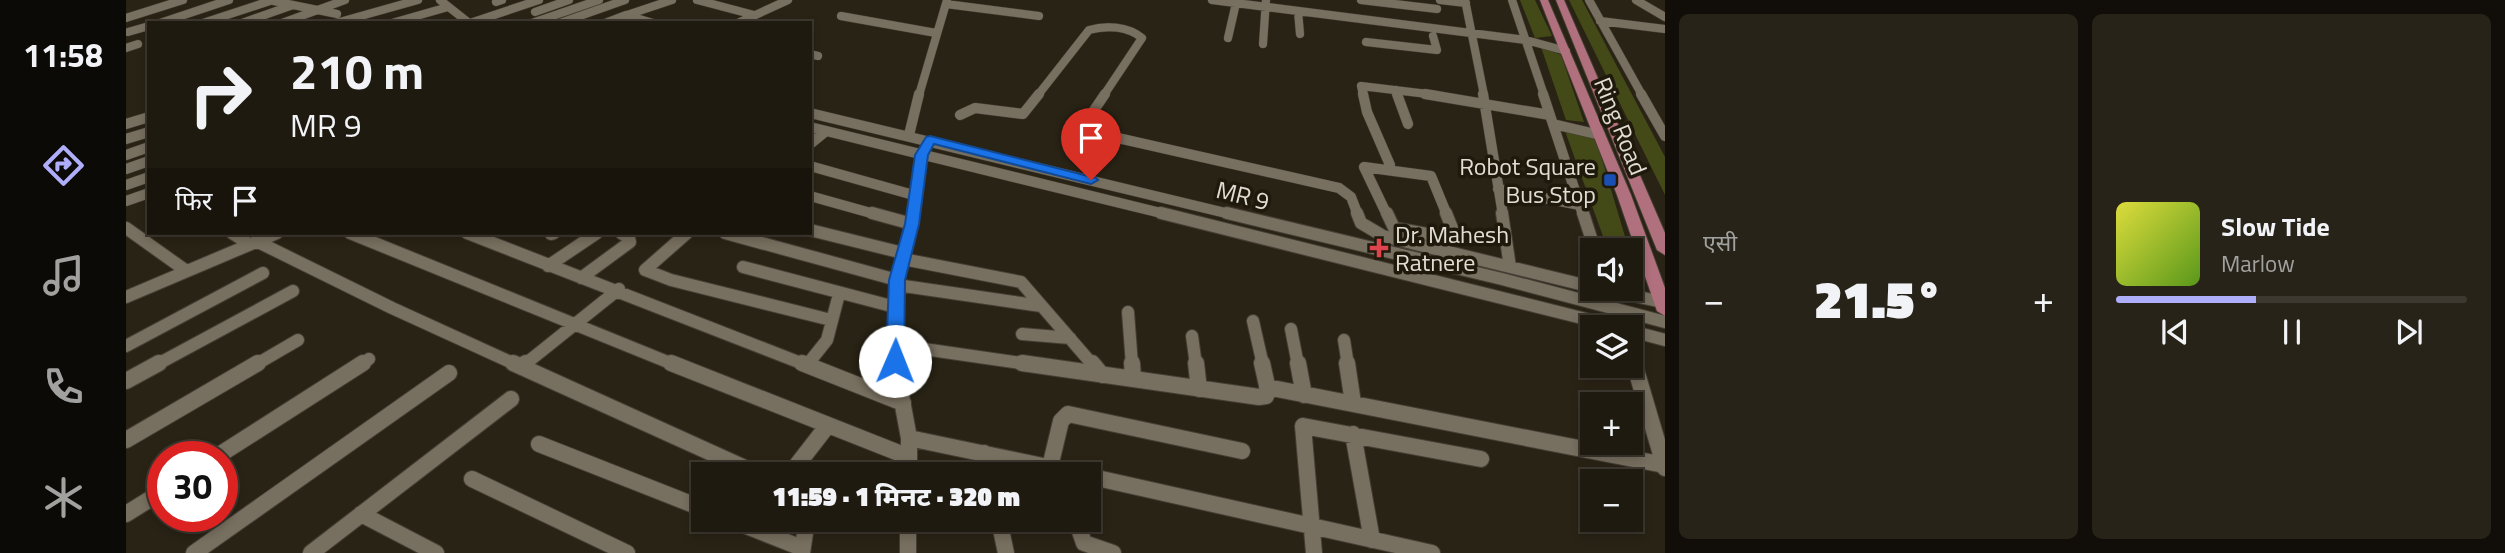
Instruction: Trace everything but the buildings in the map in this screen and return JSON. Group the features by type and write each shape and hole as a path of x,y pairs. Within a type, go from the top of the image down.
{"main road":[{"name":"Ring Road","path":"1544,0 1599,131 1663,307"},
{"name":"Ring Road","path":"1560,0 1665,250"}],"street":[{"path":"126,18 183,0"},
{"path":"166,21 229,0"},
{"path":"210,21 271,0 337,14"},
{"path":"287,21 345,0"},
{"path":"342,21 418,0"},
{"path":"440,0 467,21"},
{"path":"475,21 539,0"},
{"path":"535,12 569,0"},
{"path":"538,21 599,0"},
{"path":"566,21 625,0"},
{"path":"610,21 672,0"},
{"path":"697,0 754,15"},
{"path":"742,21 788,0"},
{"path":"1212,0 1266,3 1298,10 1334,11 1372,20 1473,35"},
{"path":"1361,0 1437,9"},
{"path":"1440,0 1465,1 1486,104 1510,267"},
{"path":"1512,0 1591,238"},
{"path":"1589,0 1664,130"},
{"path":"1636,0 1665,17"},
{"path":"1371,1 1372,20"},
{"path":"909,135 946,2 1039,16"},
{"path":"1228,38 1236,3"},
{"path":"1263,44 1266,3"},
{"path":"248,21 293,5"},
{"path":"399,21 448,6"},
{"path":"1409,6 1410,25"},
{"path":"1298,10 1300,34"},
{"path":"626,15 646,21"},
{"path":"841,16 936,33"},
{"path":"177,17 195,21"},
{"path":"1600,21 1665,29"},
{"path":"127,32 147,27"},
{"path":"960,115 966,110 976,108 1015,116 1023,114 1089,30 1104,27 1135,32 1142,38 1086,122 1087,131 1339,188 1351,197 1361,223 1396,239 1580,284"},
{"path":"1648,27 1658,35 1665,36"},
{"path":"1393,31 1433,36 1525,38 1564,46"},
{"path":"1366,42 1437,50 1433,36"},
{"path":"126,42 142,42"},
{"path":"126,48 142,42"},
{"path":"1390,165 1367,112 1361,86 1486,104 1599,131"},
{"path":"1396,90 1408,124"},
{"name":"MR 9","path":"812,113 930,140 1665,322"},
{"path":"126,124 147,118"},
{"name":"MR 9","path":"812,128 1580,317"},
{"path":"812,142 826,131"},
{"path":"126,139 147,133"},
{"path":"909,462 909,438 895,361 895,307 897,282 917,196 921,155 930,140"},
{"path":"126,155 147,148"},
{"path":"126,169 147,162"},
{"path":"812,167 917,196"},
{"path":"1364,167 1431,176 1455,238 1438,236 1394,228 1364,167"},
{"path":"126,185 147,178"},
{"path":"1498,189 1580,205"},
{"path":"126,201 147,194"},
{"path":"812,197 912,224"},
{"path":"126,228 186,270"},
{"path":"812,231 903,256 1016,280 1027,288 1102,375"},
{"path":"237,235 732,462"},
{"path":"126,297 272,235"},
{"path":"355,235 909,457"},
{"path":"472,235 548,266 619,289 696,324 903,403"},
{"path":"548,266 594,235"},
{"path":"581,278 630,242 624,235"},
{"path":"685,235 645,270 831,320"},
{"path":"732,235 897,282 1041,306"},
{"path":"1438,236 1442,251"},
{"path":"1396,239 1397,255"},
{"path":"743,267 895,307"},
{"path":"126,346 263,273"},
{"path":"522,366 619,289"},
{"path":"126,381 293,290"},
{"path":"807,365 827,340 839,294"},
{"path":"1611,301 1614,308"},
{"path":"1643,301 1663,307"},
{"path":"1128,313 1133,379"},
{"path":"896,345 1259,397 1266,396 1267,387 1253,321"},
{"path":"1291,329 1304,395"},
{"path":"1022,334 1070,338"},
{"path":"1643,334 1665,340"},
{"path":"1192,336 1199,389"},
{"path":"126,440 298,340"},
{"path":"1344,340 1353,403"},
{"path":"238,443 369,359"},
{"path":"194,553 450,373"},
{"path":"1267,387 1665,466 1638,378"},
{"path":"311,553 511,399"},
{"path":"1059,462 1061,421 1068,414 1242,451"},
{"path":"799,462 828,425"},
{"path":"1314,553 1301,428 1309,426 1481,459"},
{"path":"1353,434 1372,540"},
{"path":"909,438 1021,462"},
{"path":"539,444 691,504"},
{"path":"984,453 986,462"},
{"path":"472,479 627,553"},
{"path":"1101,479 1432,553"},
{"path":"126,514 147,501"},
{"path":"361,514 436,553"},
{"path":"759,532 802,550 805,532"},
{"path":"908,532 908,553"},
{"path":"1002,532 1006,553"},
{"path":"1084,548 1113,553"}],"green space":[{"path":"1520,0 1535,0 1552,36 1535,38"},
{"path":"1569,0 1582,0 1665,157 1665,195"},
{"path":"1541,47 1561,55 1584,122 1566,120"},
{"path":"1565,131 1596,139 1625,238 1604,238"}],"place":[{"name":"Robot Square Bus Stop","path":"1610,180"},
{"name":"Dr. Mahesh Ratnere","path":"1379,248"}],"route":[{"path":"895,361 897,280 912,224 921,155 930,140 1091,180"}]}
